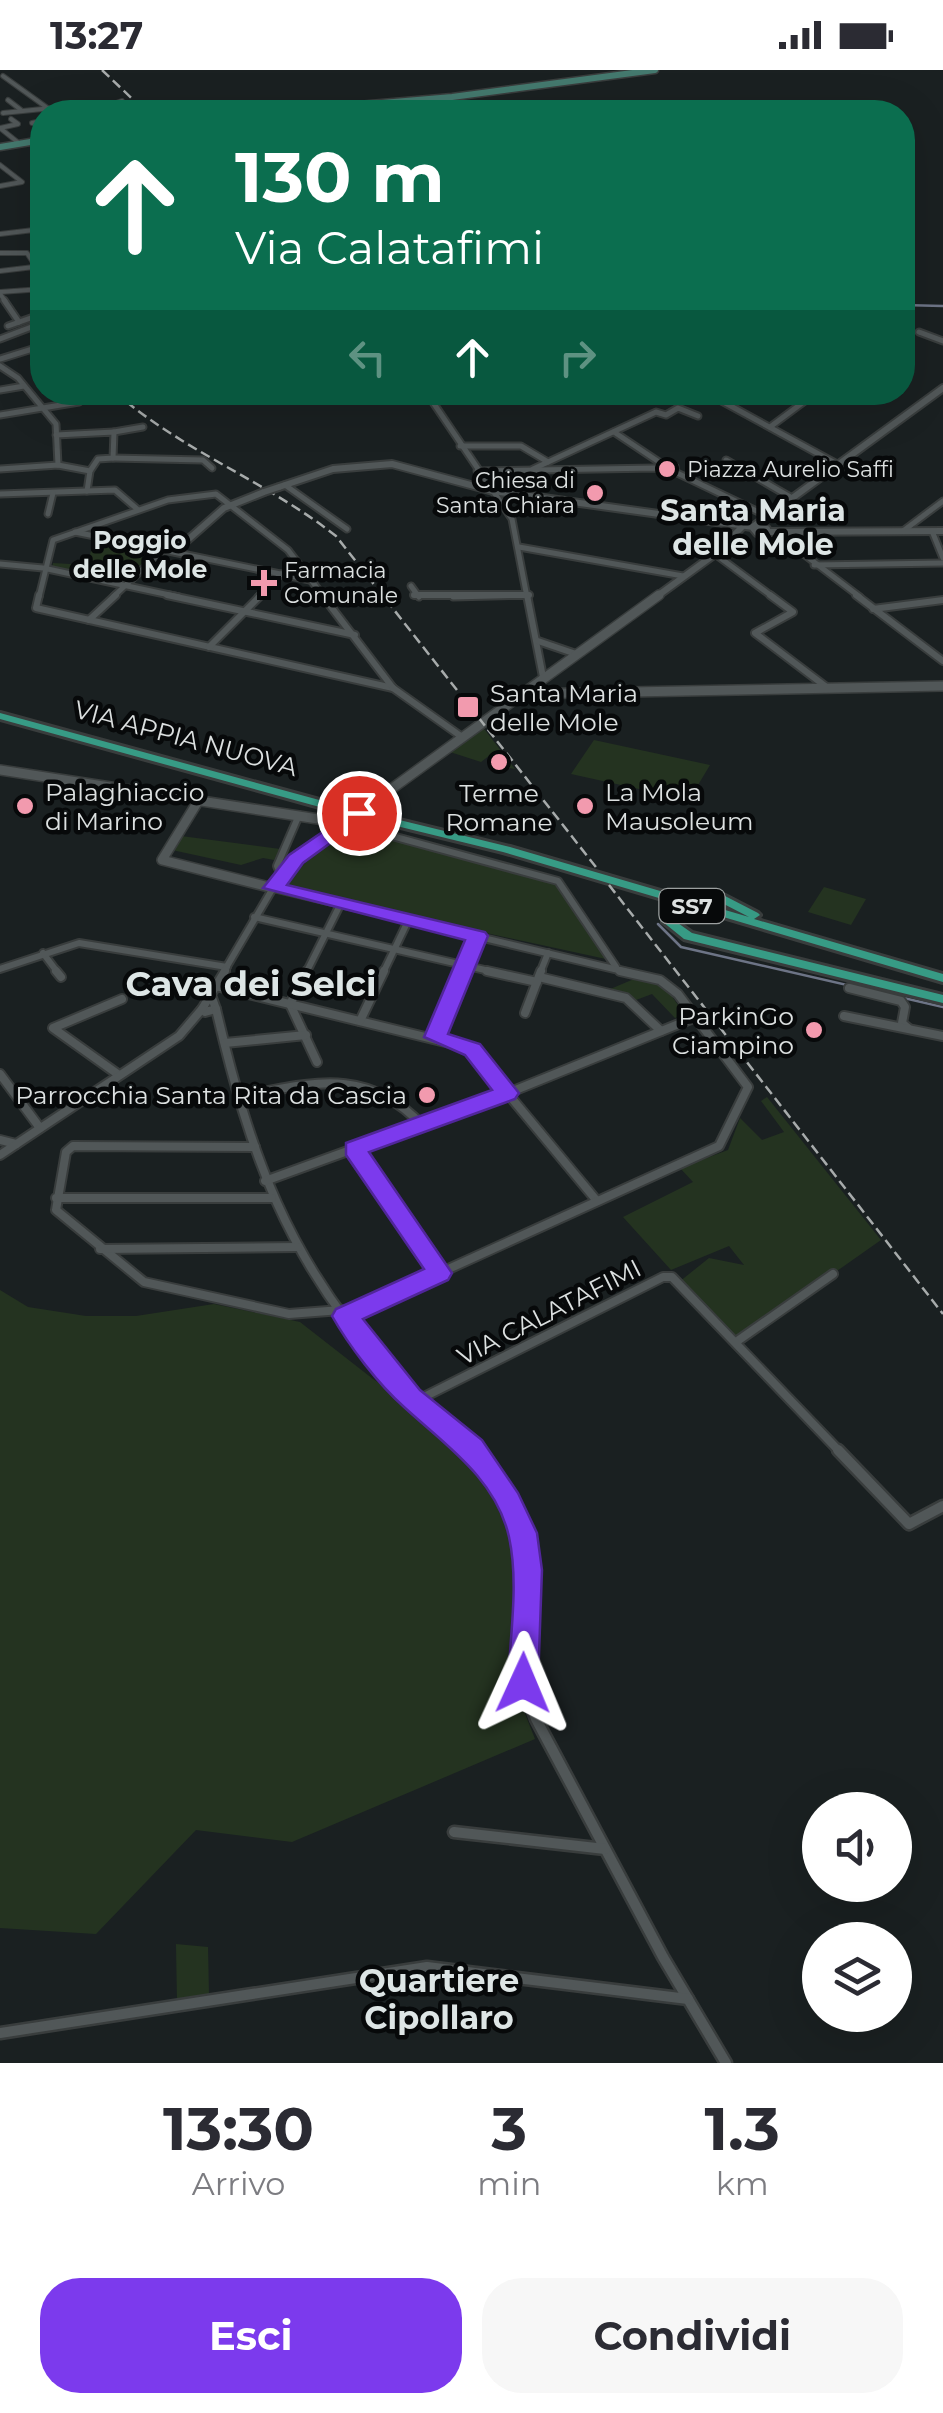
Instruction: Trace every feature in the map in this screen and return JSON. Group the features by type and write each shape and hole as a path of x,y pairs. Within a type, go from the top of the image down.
{"main road":[{"path":"419,100 650,70"},
{"path":"0,148 30,142"},
{"name":"VIA APPIA NUOVA","path":"0,713 773,926 943,982"},
{"name":"VIA APPIA NUOVA","path":"438,832 943,982"},
{"path":"700,895 721,898 773,926"},
{"path":"672,916 669,922 675,931 688,936 943,1000"}],"street":[{"path":"600,70 606,76"},
{"path":"3,76 36,100"},
{"path":"8,100 21,110"},
{"path":"3,113 30,108"},
{"path":"0,128 18,124 11,118"},
{"path":"0,128 20,144"},
{"path":"0,187 22,182 2,169"},
{"path":"0,187 6,193"},
{"path":"0,234 30,230"},
{"path":"0,253 25,252 30,257"},
{"path":"0,271 30,267"},
{"path":"19,322 0,293 30,290"},
{"path":"8,326 30,318"},
{"path":"0,339 30,328"},
{"path":"919,332 943,340"},
{"path":"30,351 0,362 30,393"},
{"path":"0,374 10,372"},
{"path":"0,390 30,388"},
{"path":"0,1155 178,1036 205,1012 254,917 281,875 339,822 359,813 734,538 759,526 941,390"},
{"path":"39,405 57,426 58,466"},
{"path":"0,415 60,405"},
{"path":"434,405 512,519 544,677"},
{"path":"729,405 837,464"},
{"path":"770,427 800,405"},
{"path":"531,470 656,412 666,414 678,408 698,416"},
{"path":"56,435 143,427"},
{"path":"113,458 114,432"},
{"path":"614,432 658,465 759,526"},
{"path":"460,446 521,446 548,462"},
{"path":"87,491 90,471 99,458 203,460 212,468"},
{"path":"726,460 792,498"},
{"path":"175,551 230,504 333,469 379,464 404,466 493,492 759,526 776,532 943,531"},
{"path":"468,484 478,472 658,465"},
{"path":"0,469 58,466 90,471"},
{"path":"282,486 347,529"},
{"path":"0,494 115,490 137,509"},
{"path":"48,514 53,493"},
{"path":"393,688 40,609 34,606 53,540 137,509 210,493 280,542 393,688 462,737"},
{"path":"903,532 943,500"},
{"path":"734,538 759,526"},
{"path":"70,531 310,580"},
{"path":"814,566 943,560 932,531"},
{"path":"776,532 814,566 943,660"},
{"path":"519,547 683,576"},
{"path":"89,620 164,549"},
{"path":"715,554 793,612 755,634 828,688"},
{"path":"0,564 43,568 355,635"},
{"path":"210,647 281,574"},
{"path":"410,586 415,596 422,598 530,595"},
{"path":"872,609 943,600"},
{"path":"538,640 576,654"},
{"path":"521,694 943,686"},
{"path":"0,770 339,822 558,881 616,968"},
{"path":"197,803 162,860 616,968 667,984 748,1087 746,1098 730,1116 726,1139 440,1273 343,1313 289,1314 152,1285 132,1276 59,1216 56,1198 66,1152 73,1146 256,1147"},
{"path":"281,875 277,866 299,816"},
{"path":"255,882 281,875"},
{"path":"290,1004 340,905"},
{"path":"254,917 465,966 606,992 628,1000 661,1031"},
{"path":"360,1021 408,921"},
{"path":"435,1037 478,936"},
{"path":"0,969 79,943 227,966"},
{"path":"526,1013 548,952"},
{"path":"43,953 61,977"},
{"path":"216,986 435,1037 472,1050 597,1201"},
{"path":"849,988 900,1001 905,1007 902,1023 908,1028"},
{"path":"119,1075 54,1028 122,999"},
{"path":"290,1004 317,1062"},
{"path":"205,1012 225,1043 265,1181 298,1248 343,1313 416,1401 473,1448 508,1501 523,1533 528,1570 523,1683 536,1719 726,2063"},
{"path":"844,1016 943,1036"},
{"path":"265,1181 507,1093 696,1017"},
{"path":"225,1043 306,1035"},
{"path":"0,1074 40,1128"},
{"path":"241,1096 353,1081 401,1100 422,1125"},
{"path":"0,1140 16,1144"},
{"path":"354,1149 440,1273"},
{"path":"56,1198 272,1198"},
{"path":"100,1249 298,1248"},
{"path":"736,1342 832,1274"},
{"name":"VIA CALATAFIMI","path":"416,1401 662,1277 679,1282 909,1524 943,1506"},
{"path":"454,1832 605,1849"},
{"path":"0,2033 427,1967 688,1999"}],"green space":[{"path":"94,540 155,552 123,581 52,568 53,563 87,565"},
{"path":"483,729 515,769 489,764 490,755 481,762 450,752"},
{"path":"594,740 710,765 689,800 571,774"},
{"path":"347,827 556,884 606,959 307,894 282,883"},
{"path":"181,836 280,849 274,860 263,858 241,865 172,850"},
{"path":"824,887 866,899 851,925 808,912"},
{"path":"641,976 666,988 685,1015 675,1018 652,994 636,1000 608,990"},
{"path":"767,1097 881,1240 736,1342 679,1282 709,1258 744,1265 729,1246 671,1270 623,1217 693,1182 680,1168 728,1150 740,1118 762,1140 784,1132 761,1101"},
{"path":"0,1290 28,1307 86,1316 136,1316 214,1304 300,1322 373,1379 465,1441 516,1541 513,1683 535,1739 292,1842 196,1830 96,1934 0,1928"},
{"path":"176,1944 208,1947 209,1996 177,2001"}],"waterway":[{"path":"915,305 943,306"},
{"path":"658,924 681,947 943,1007"}],"tunnel":[{"path":"672,916 700,895"}],"railway":[{"path":"102,70 133,100"},
{"path":"131,405 336,536 599,871"},
{"path":"609,885 943,1314"}],"place":[{"name":"Piazza Aurelio Saffi","path":"667,469"},
{"name":"Chiesa di Santa Chiara","path":"595,493"},
{"name":"Farmacia Comunale","path":"264,583"},
{"name":"Santa Maria delle Mole","path":"468,707"},
{"name":"Terme Romane","path":"499,762"},
{"name":"Palaghiaccio di Marino","path":"25,806"},
{"name":"La Mola Mausoleum","path":"585,806"},
{"name":"ParkinGo Ciampino","path":"814,1030"},
{"name":"Parrocchia Santa Rita da Cascia","path":"427,1095"}],"district":[{"name":"Santa Maria delle Mole","path":"753,528"},
{"name":"Poggio delle Mole","path":"140,554"},
{"name":"Cava dei Selci","path":"251,984"},
{"name":"Quartiere Cipollaro","path":"439,2000"}],"route":[{"path":"359,813 296,859 274,888 478,936 435,1037 472,1050 507,1093 354,1149 440,1273 345,1316 410,1398 473,1448 508,1501 523,1533 528,1570 523,1683"}]}
